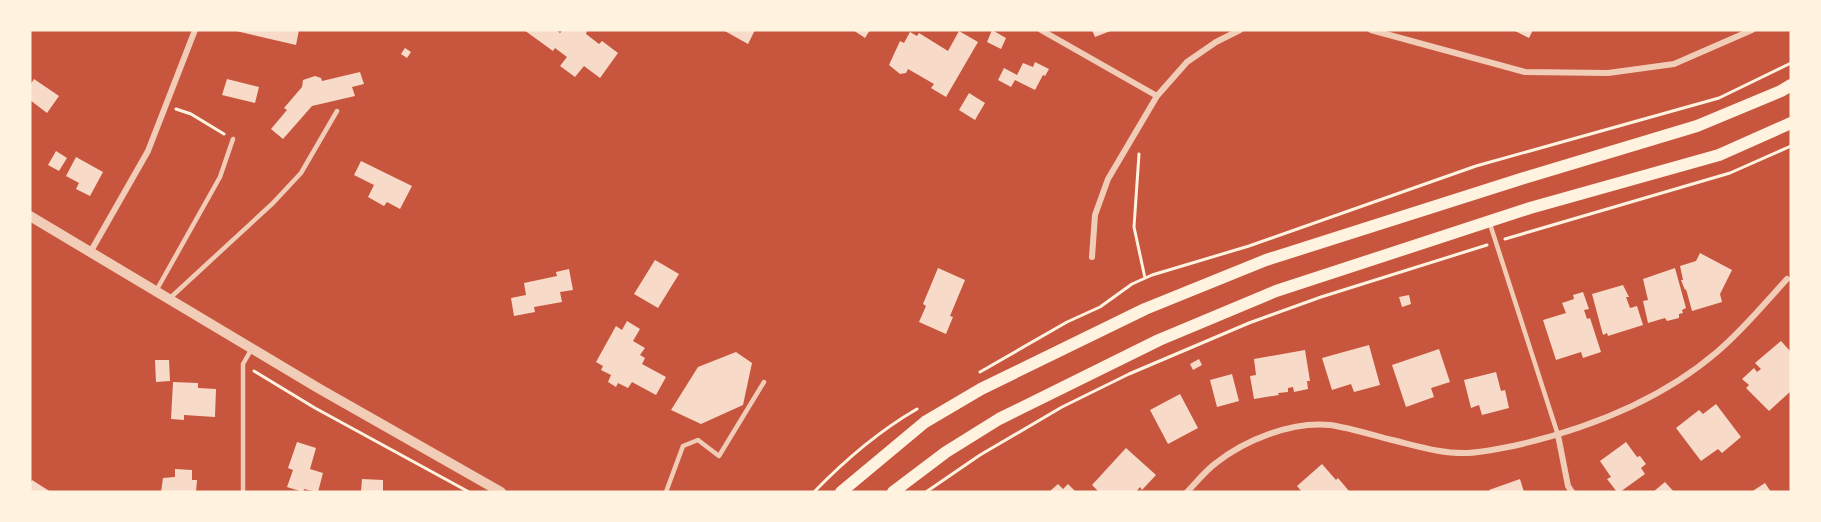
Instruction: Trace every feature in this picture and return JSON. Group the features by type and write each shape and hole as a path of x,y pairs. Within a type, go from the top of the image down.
{"main road":[{"path":"841,492 925,422 981,389 1145,309 1266,260 1697,126 1791,85"},
{"path":"893,492 946,452 999,419 1159,340 1275,291 1490,221 1719,155 1791,123"}],"street":[{"path":"91,251 148,150 195,30"},
{"path":"1041,30 1157,96"},
{"path":"1092,257 1095,215 1108,179 1157,96 1187,62 1216,42 1240,30"},
{"path":"1371,30 1525,72 1608,72 1674,64 1752,30"},
{"path":"30,216 501,492"},
{"path":"1187,492 1215,463 1254,439 1310,425 1330,425 1437,452 1468,453 1499,449 1558,435 1634,405 1679,380 1718,352 1787,279"},
{"path":"1558,435 1568,486 1572,492"}],"lane":[{"path":"169,299 273,203 301,173 337,111"},
{"path":"156,291 220,177 233,139"},
{"path":"1490,221 1558,435"},
{"path":"243,492 243,364 252,348"},
{"path":"666,492 683,447 698,440 719,456 764,382"}],"path":[{"path":"166,105 190,114 233,139"},
{"path":"926,492 980,455 1062,407 1129,374 1249,323 1321,297 1497,242 1730,173 1791,146"},
{"path":"1139,154 1134,227 1145,278"},
{"path":"243,364 315,408 469,492"}],"building":[{"path":"232,30 299,30 296,45"},
{"path":"524,30 556,30 560,33 563,30 586,30 586,34 599,44 602,41 618,53 600,78 584,66 575,77 560,66 567,57 555,48 553,51"},
{"path":"723,30 755,30 748,44"},
{"path":"853,30 870,30 865,38"},
{"path":"992,30 1006,38 1001,49 987,42"},
{"path":"1092,30 1113,30 1095,37"},
{"path":"1513,30 1533,30 1529,38"},
{"path":"959,31 978,42 946,97 931,88 934,84 908,69 906,73 900,74 889,65 900,41 904,43 910,32 917,36 919,33 948,51"},
{"path":"405,48 411,52 407,58 401,54"},
{"path":"1035,62 1049,69 1035,90 1015,80 1011,87 998,80 1004,68 1017,75 1023,63 1033,67"},
{"path":"360,72 364,84 352,87 355,96 312,106 283,139 271,129 287,110 284,108 302,87 303,80 315,76 321,78 322,81"},
{"path":"34,79 59,96 47,113 30,100 30,85"},
{"path":"227,79 259,87 255,103 222,95"},
{"path":"969,93 985,103 975,120 959,110"},
{"path":"56,151 67,158 59,171 48,165"},
{"path":"76,157 103,172 90,196 76,189 79,183 66,176"},
{"path":"361,161 412,186 400,209 387,202 384,206 368,197 374,185 354,175"},
{"path":"1700,253 1732,270 1720,294 1722,302 1692,311 1681,280 1683,280 1680,266 1696,261"},
{"path":"655,260 679,274 658,308 634,294"},
{"path":"938,268 965,280 950,316 953,317 946,334 919,322 926,306 923,304"},
{"path":"1675,268 1686,308 1682,310 1683,313 1679,314 1679,318 1667,321 1665,318 1648,323 1643,301 1648,300 1643,279"},
{"path":"569,269 573,290 560,292 562,302 534,307 535,312 514,316 511,298 526,295 524,283 557,276 556,272"},
{"path":"1623,285 1629,297 1626,297 1630,308 1637,306 1643,325 1608,336 1607,333 1603,335 1592,294"},
{"path":"1583,292 1589,309 1584,310 1587,319 1590,318 1601,352 1583,358 1581,352 1556,360 1543,320 1566,313 1562,303 1574,299 1573,295"},
{"path":"1409,295 1411,304 1402,307 1399,297"},
{"path":"627,321 640,329 633,341 645,348 640,355 645,358 642,364 666,377 656,395 632,382 628,388 618,383 616,387 608,382 611,375 601,370 603,366 596,362 616,326 622,330"},
{"path":"1781,341 1791,352 1791,391 1769,411 1746,388 1749,385 1742,379 1754,368 1757,372 1761,369 1755,363"},
{"path":"1369,345 1380,385 1354,392 1351,384 1332,390 1322,358"},
{"path":"1439,349 1450,382 1431,388 1434,397 1406,407 1392,365"},
{"path":"1305,350 1310,381 1307,381 1308,389 1294,392 1293,387 1288,388 1288,392 1278,393 1279,395 1254,399 1250,376 1256,375 1254,359"},
{"path":"736,352 752,363 743,405 701,424 671,410 698,367"},
{"path":"1199,359 1202,365 1193,370 1190,364"},
{"path":"155,360 169,360 170,381 156,382"},
{"path":"1496,372 1501,391 1505,390 1509,408 1482,415 1479,405 1471,408 1464,380"},
{"path":"1232,374 1239,401 1217,407 1210,380"},
{"path":"173,382 198,383 198,388 216,389 215,417 184,415 184,420 171,419"},
{"path":"1180,394 1198,428 1168,444 1150,410"},
{"path":"1716,404 1741,437 1722,453 1718,449 1701,461 1676,428 1699,410 1703,414"},
{"path":"297,442 316,448 310,469 323,473 318,492 304,489 303,492 287,487 293,470 288,468"},
{"path":"1626,442 1637,457 1640,456 1646,464 1641,468 1645,474 1617,492 1607,479 1611,477 1600,461"},
{"path":"1126,448 1156,475 1142,490 1140,487 1136,492 1099,492 1092,485"},
{"path":"1322,464 1349,491 1302,492 1297,486"},
{"path":"175,469 192,470 192,480 197,480 196,492 161,492 163,478 175,477"},
{"path":"362,479 383,480 383,492 361,492"},
{"path":"1520,479 1524,492 1490,492 1489,490"},
{"path":"32,480 51,492 30,492"},
{"path":"1665,482 1674,492 1653,492"},
{"path":"1765,483 1771,492 1751,492"},
{"path":"1058,484 1063,489 1068,484 1076,492 1049,492"}]}
